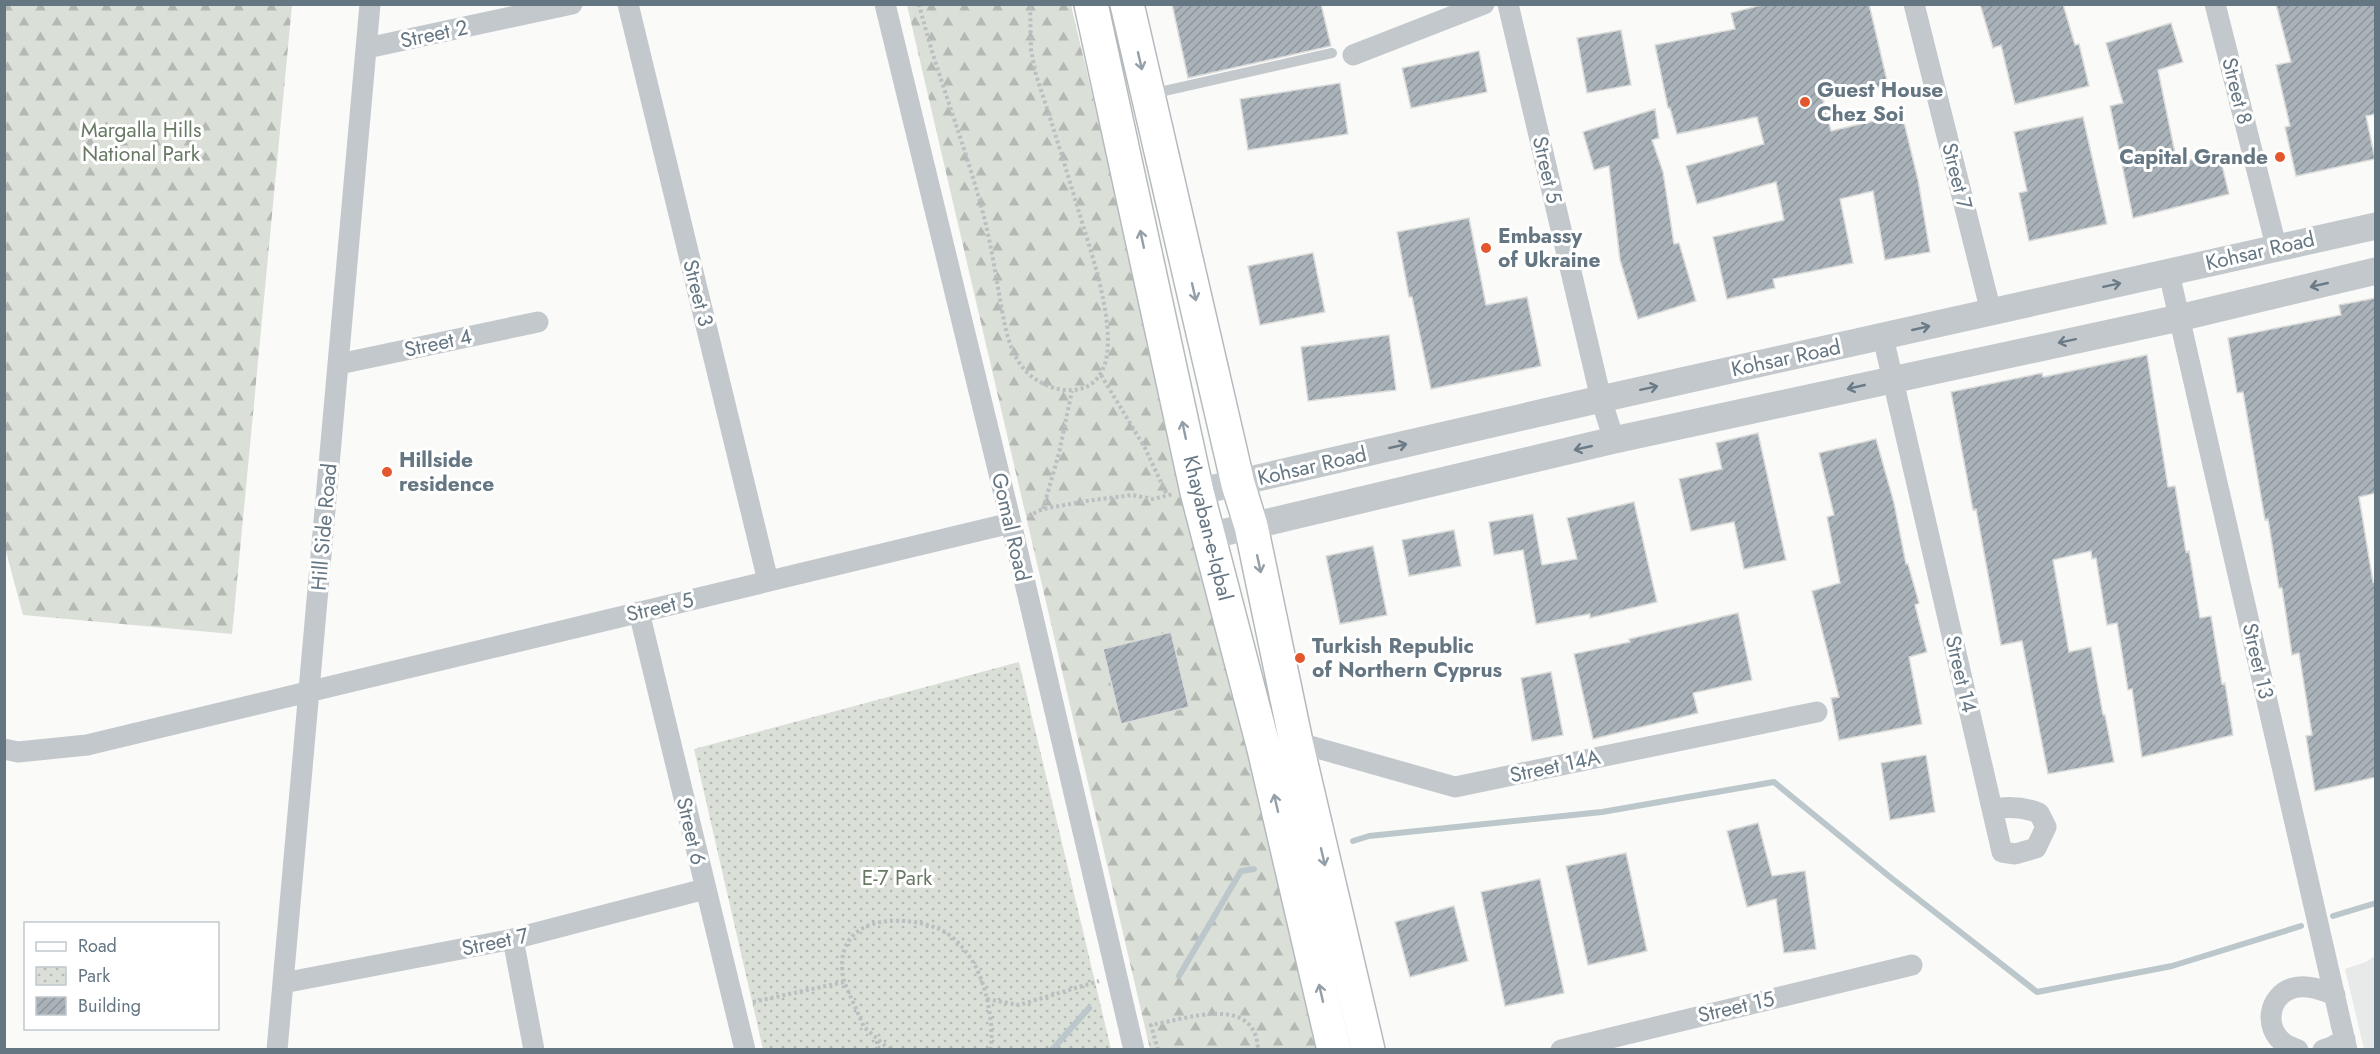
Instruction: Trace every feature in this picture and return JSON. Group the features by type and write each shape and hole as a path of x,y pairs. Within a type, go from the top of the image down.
{"main road":[{"name":"Khayaban-e-Iqbal","path":"1091,4 1182,493 1209,536 1264,749 1334,1050"},
{"name":"Khayaban-e-Iqbal","path":"1127,4 1238,484 1251,526 1296,741 1368,1050"}],"street":[{"name":"Hill Side Road","path":"277,1050 370,4"},
{"name":"Street 2","path":"366,48 572,4"},
{"name":"Street 3","path":"628,4 768,582"},
{"name":"Gomal Road","path":"885,4 1011,523 1134,1050"},
{"path":"1343,54 1484,4"},
{"name":"Street 5","path":"1508,4 1601,399 1614,440"},
{"name":"Street 7","path":"1914,4 1991,312"},
{"name":"Street 8","path":"2215,4 2276,246"},
{"name":"Kohsar Road","path":"1182,493 1238,484 1601,399 2169,273 2276,246 2376,226"},
{"name":"Kohsar Road","path":"1209,536 1614,440 2179,318 2376,271"},
{"name":"Street 13","path":"2169,273 2346,1044"},
{"name":"Street 4","path":"339,364 538,322"},
{"path":"1883,337 1893,378"},
{"name":"Street 14","path":"1893,378 2002,852 2015,854 2036,848 2046,827 2039,813 2026,808 1993,809"},
{"name":"Street 5","path":"4,749 18,752 87,744 1011,523"},
{"name":"Street 6","path":"639,612 745,1050"},
{"name":"Street 14A","path":"1296,741 1455,787 1817,712"},
{"name":"Street 7","path":"283,983 513,939 705,889"},
{"path":"513,939 534,1050"},
{"name":"Street 15","path":"1561,1050 1912,966"},
{"path":"2298,1050 2285,1044 2271,1024 2270,1012 2277,997 2292,988 2305,986 2335,995"},
{"path":"2323,1050 2346,1044"}],"lane":[{"path":"1148,95 1343,54"}],"path":[{"path":"919,4 930,48 978,196 1003,313 1014,351 1024,369 1044,384 1061,390 1072,390 1090,386 1101,375 1106,359 1108,339 1091,251 1036,75 1031,50 1030,4"},
{"path":"1011,523 1043,509 1132,495 1153,499 1182,493 1145,447 1101,375"},
{"path":"1043,509 1059,453 1072,390"},
{"path":"890,1050 864,1027 844,982 841,969 843,957 854,935 862,927 878,921 905,921 938,928 955,940 981,975 992,1037 990,1050"},
{"path":"987,999 1019,1005 1117,976"},
{"path":"735,1008 844,982"},
{"path":"1158,1050 1151,1024 1229,1013 1243,1018 1253,1029 1258,1050"},
{"path":"877,1040 877,1050"}],"shaded area":[{"path":"2375,956 2375,1049 2364,1049 2345,969 2366,962"}],"green space":[{"name":"Margalla Hills National Park","path":"4,5 292,5 232,634 23,615 4,544"},
{"path":"907,5 1071,5 1318,1049 1150,1049"},
{"name":"E-7 Park","path":"1019,662 1111,1049 763,1049 694,749"}],"building":[{"path":"1172,4 1321,4 1331,46 1188,78"},
{"path":"1765,4 1869,4 1888,85 1823,100 1831,131 1902,114 1918,180 1930,252 1885,260 1873,191 1840,199 1853,263 1773,279 1775,288 1727,299 1713,237 1784,220 1776,182 1697,204 1686,166 1764,144 1757,117 1677,134 1670,108 1668,108 1655,45 1735,29 1731,13"},
{"path":"1980,4 2063,4 2075,45 2079,44 2089,86 2015,104 2001,45 1993,48"},
{"path":"2276,4 2376,4 2376,114 2366,116 2375,159 2296,176 2285,127 2290,126 2276,65 2291,62"},
{"path":"2171,23 2183,62 2158,70 2177,163 2219,153 2229,194 2133,218 2110,106 2123,103 2106,43"},
{"path":"1621,30 1631,85 1587,93 1577,38"},
{"path":"1479,51 1487,92 1411,108 1402,68"},
{"path":"1340,83 1348,134 1248,150 1240,99"},
{"path":"1655,109 1659,138 1652,140 1663,172 1674,244 1679,243 1696,301 1638,319 1620,260 1609,166 1594,170 1583,132"},
{"path":"2083,117 2107,224 2029,241 2019,193 2027,191 2014,132"},
{"path":"1469,218 1486,305 1527,297 1541,366 1431,389 1412,297 1409,297 1397,232"},
{"path":"1313,253 1325,312 1260,325 1248,266"},
{"path":"2376,298 2376,493 2359,497 2373,582 2376,581 2376,777 2315,791 2306,736 2312,735 2299,653 2292,655 2282,588 2279,588 2268,519 2265,520 2243,392 2237,393 2228,338 2341,315 2339,305"},
{"path":"1389,335 1396,390 1308,401 1301,347"},
{"path":"2147,355 2168,487 2175,486 2200,618 2211,616 2233,735 2142,757 2132,689 2128,690 2117,623 2107,625 2096,558 2092,559 2091,551 2053,560 2069,652 2091,647 2114,762 2048,774 2022,641 2001,645 1976,509 1973,510 1951,392 2042,373 2043,377"},
{"path":"1758,433 1786,560 1744,569 1734,522 1691,531 1679,479 1722,469 1716,443"},
{"path":"1876,439 1894,503 1906,564 1908,564 1919,603 1915,605 1927,652 1909,657 1922,724 1839,740 1831,698 1839,697 1812,591 1840,583 1827,517 1834,515 1819,453"},
{"path":"1634,502 1657,602 1590,618 1590,614 1536,624 1523,550 1494,555 1489,522 1533,514 1542,565 1577,559 1567,518"},
{"path":"1454,530 1461,566 1409,576 1402,540"},
{"path":"1373,546 1387,615 1340,624 1326,556"},
{"path":"1738,613 1752,680 1693,693 1698,713 1593,739 1574,654 1630,642 1629,639"},
{"path":"1171,632 1189,707 1121,724 1103,649"},
{"path":"1551,672 1563,735 1532,741 1521,678"},
{"path":"1926,755 1935,812 1890,820 1881,763"},
{"path":"1758,823 1772,876 1805,871 1816,949 1784,953 1776,899 1747,907 1727,831"},
{"path":"1626,853 1647,951 1588,965 1566,866"},
{"path":"1540,879 1564,993 1505,1006 1481,892"},
{"path":"1454,906 1468,961 1410,977 1395,922"}],"waterway":[{"path":"1353,841 1369,836 1602,812 1774,782 1890,877 2037,992 2172,966 2301,926"},
{"path":"1179,976 1241,871 1254,869"},
{"path":"2333,916 2376,903"},
{"path":"1052,1050 1089,1008"}],"place":[{"name":"Guest House Chez Soi","path":"1805,102"},
{"name":"Capital Grande","path":"2280,157"},
{"name":"Embassy of Ukraine","path":"1486,248"},
{"name":"Hillside residence","path":"387,472"},
{"name":"Turkish Republic of Northern Cyprus","path":"1300,658"}]}
